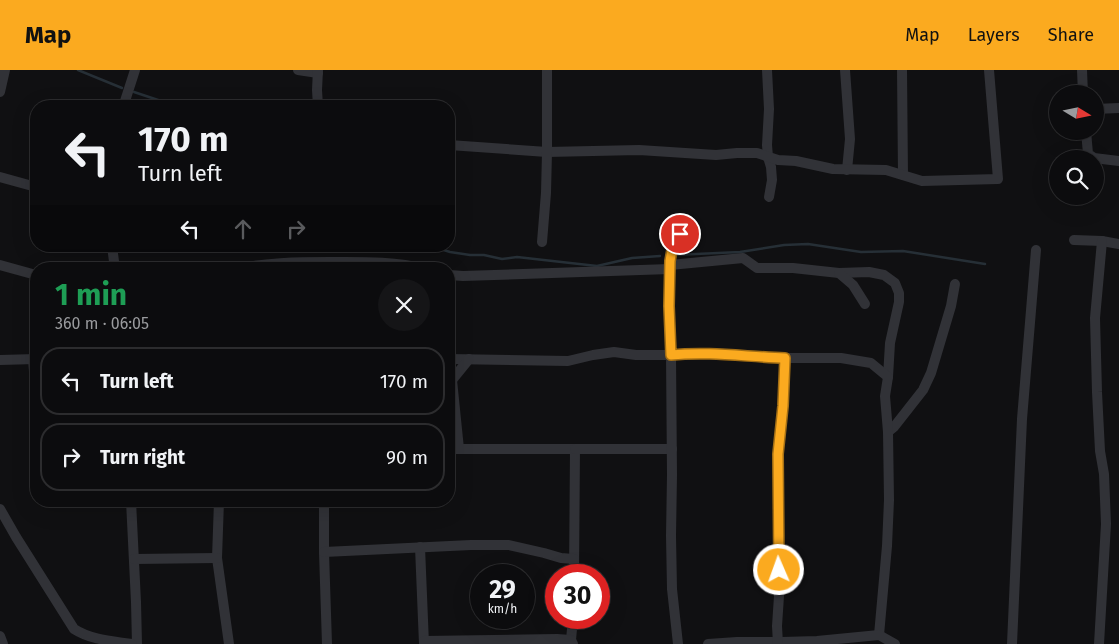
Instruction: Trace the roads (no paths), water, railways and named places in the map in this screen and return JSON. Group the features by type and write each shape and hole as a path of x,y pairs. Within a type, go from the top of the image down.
{"street":[{"path":"125,100 135,70"},
{"path":"298,70 318,72 318,100"},
{"path":"542,242 546,193 547,70"},
{"path":"767,70 769,109 767,145 772,180 770,197"},
{"path":"845,70 850,139 848,170"},
{"path":"902,70 903,176"},
{"path":"455,145 547,152 640,150 716,155 757,153 778,160 796,161 816,166 848,170 886,170 922,181 998,179 989,70"},
{"path":"1082,70 1083,85"},
{"path":"0,92 3,72"},
{"path":"1104,109 1119,108"},
{"path":"1087,140 1088,154 1090,156 1119,161"},
{"path":"0,177 30,186"},
{"path":"678,644 672,589 669,306 672,250 680,234 682,218"},
{"path":"1074,240 1119,244"},
{"path":"1100,644 1106,524 1104,474 1100,451 1094,318 1102,241"},
{"path":"1012,644 1022,419 1036,250"},
{"path":"455,275 670,267 743,258 757,268 793,268 839,273 869,272 884,275 895,283 899,294 899,302 890,343 885,396 888,432 889,500 879,635"},
{"path":"0,265 30,274"},
{"path":"839,273 853,285 865,304"},
{"path":"888,432 923,390 931,374 951,306 955,284"},
{"path":"455,359 568,362 593,355 614,352 636,355 693,353 785,358 841,358 871,363 888,377"},
{"path":"778,643 778,454 785,358"},
{"path":"0,360 30,359"},
{"path":"455,376 469,359"},
{"path":"455,449 672,449"},
{"path":"574,564 575,449"},
{"path":"131,507 137,644"},
{"path":"219,507 217,558 229,644"},
{"path":"324,507 327,644"},
{"path":"0,509 74,629 89,637 132,644"},
{"path":"324,552 508,545 561,558 574,559"},
{"path":"420,548 424,642 557,639 572,642 573,629"},
{"path":"134,558 217,558"},
{"path":"708,644 737,642 843,642 879,635 892,643"},
{"path":"0,636 3,644"}],"waterway":[{"path":"78,70 122,88"},
{"path":"134,92 158,100"},
{"path":"674,255 740,252 784,245 808,244 861,252 903,251 985,264"},
{"path":"450,252 484,255 502,259 517,257 597,266 632,258 660,256"}]}
